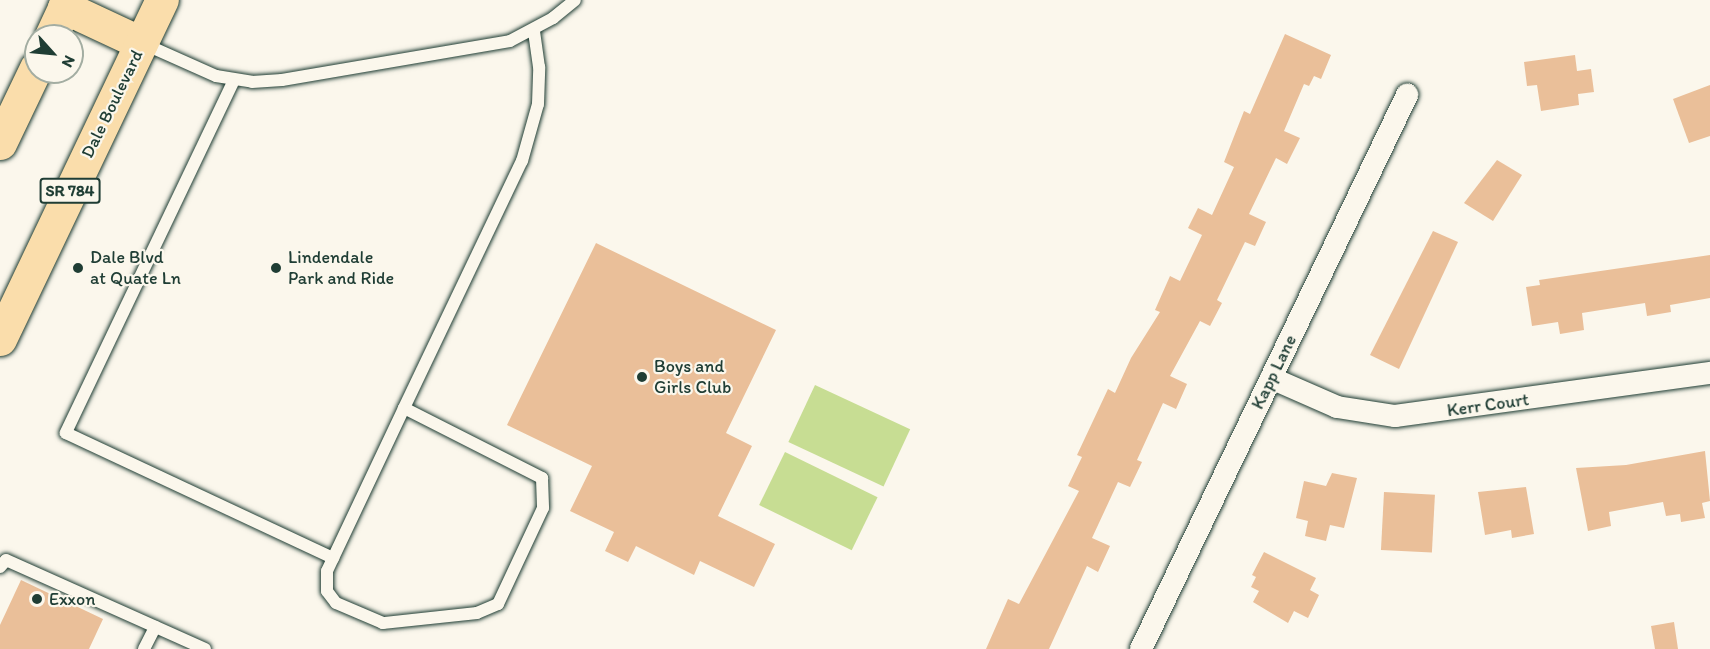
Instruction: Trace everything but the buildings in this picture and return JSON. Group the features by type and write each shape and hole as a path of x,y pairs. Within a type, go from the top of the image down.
{"main road":[{"name":"Dale Boulevard","path":"0,339 162,0"},
{"path":"61,14 141,43"},
{"path":"0,143 28,84"}],"street":[{"name":"Kapp Lane","path":"1141,649 1407,95"},
{"name":"Kerr Court","path":"1271,378 1337,407 1395,416 1710,373"}],"lane":[{"path":"141,43 234,80 282,80 510,41 534,30 575,0"},
{"path":"404,408 542,478 543,508 498,603 477,613 384,623 336,603 327,591 327,572 333,558 530,140 539,76 534,30"},
{"path":"234,80 66,433 333,558"},
{"path":"3,564 205,649"},
{"path":"144,649 155,627"}],"green space":[{"path":"815,385 910,429 884,486 788,442"},
{"path":"785,452 878,497 852,550 759,505"}],"place":[{"name":"Dale Blvd at Quate Ln","path":"78,268"},
{"name":"Lindendale Park and Ride","path":"276,268"},
{"name":"Boys and Girls Club","path":"642,377"},
{"name":"Exxon","path":"37,599"}]}
